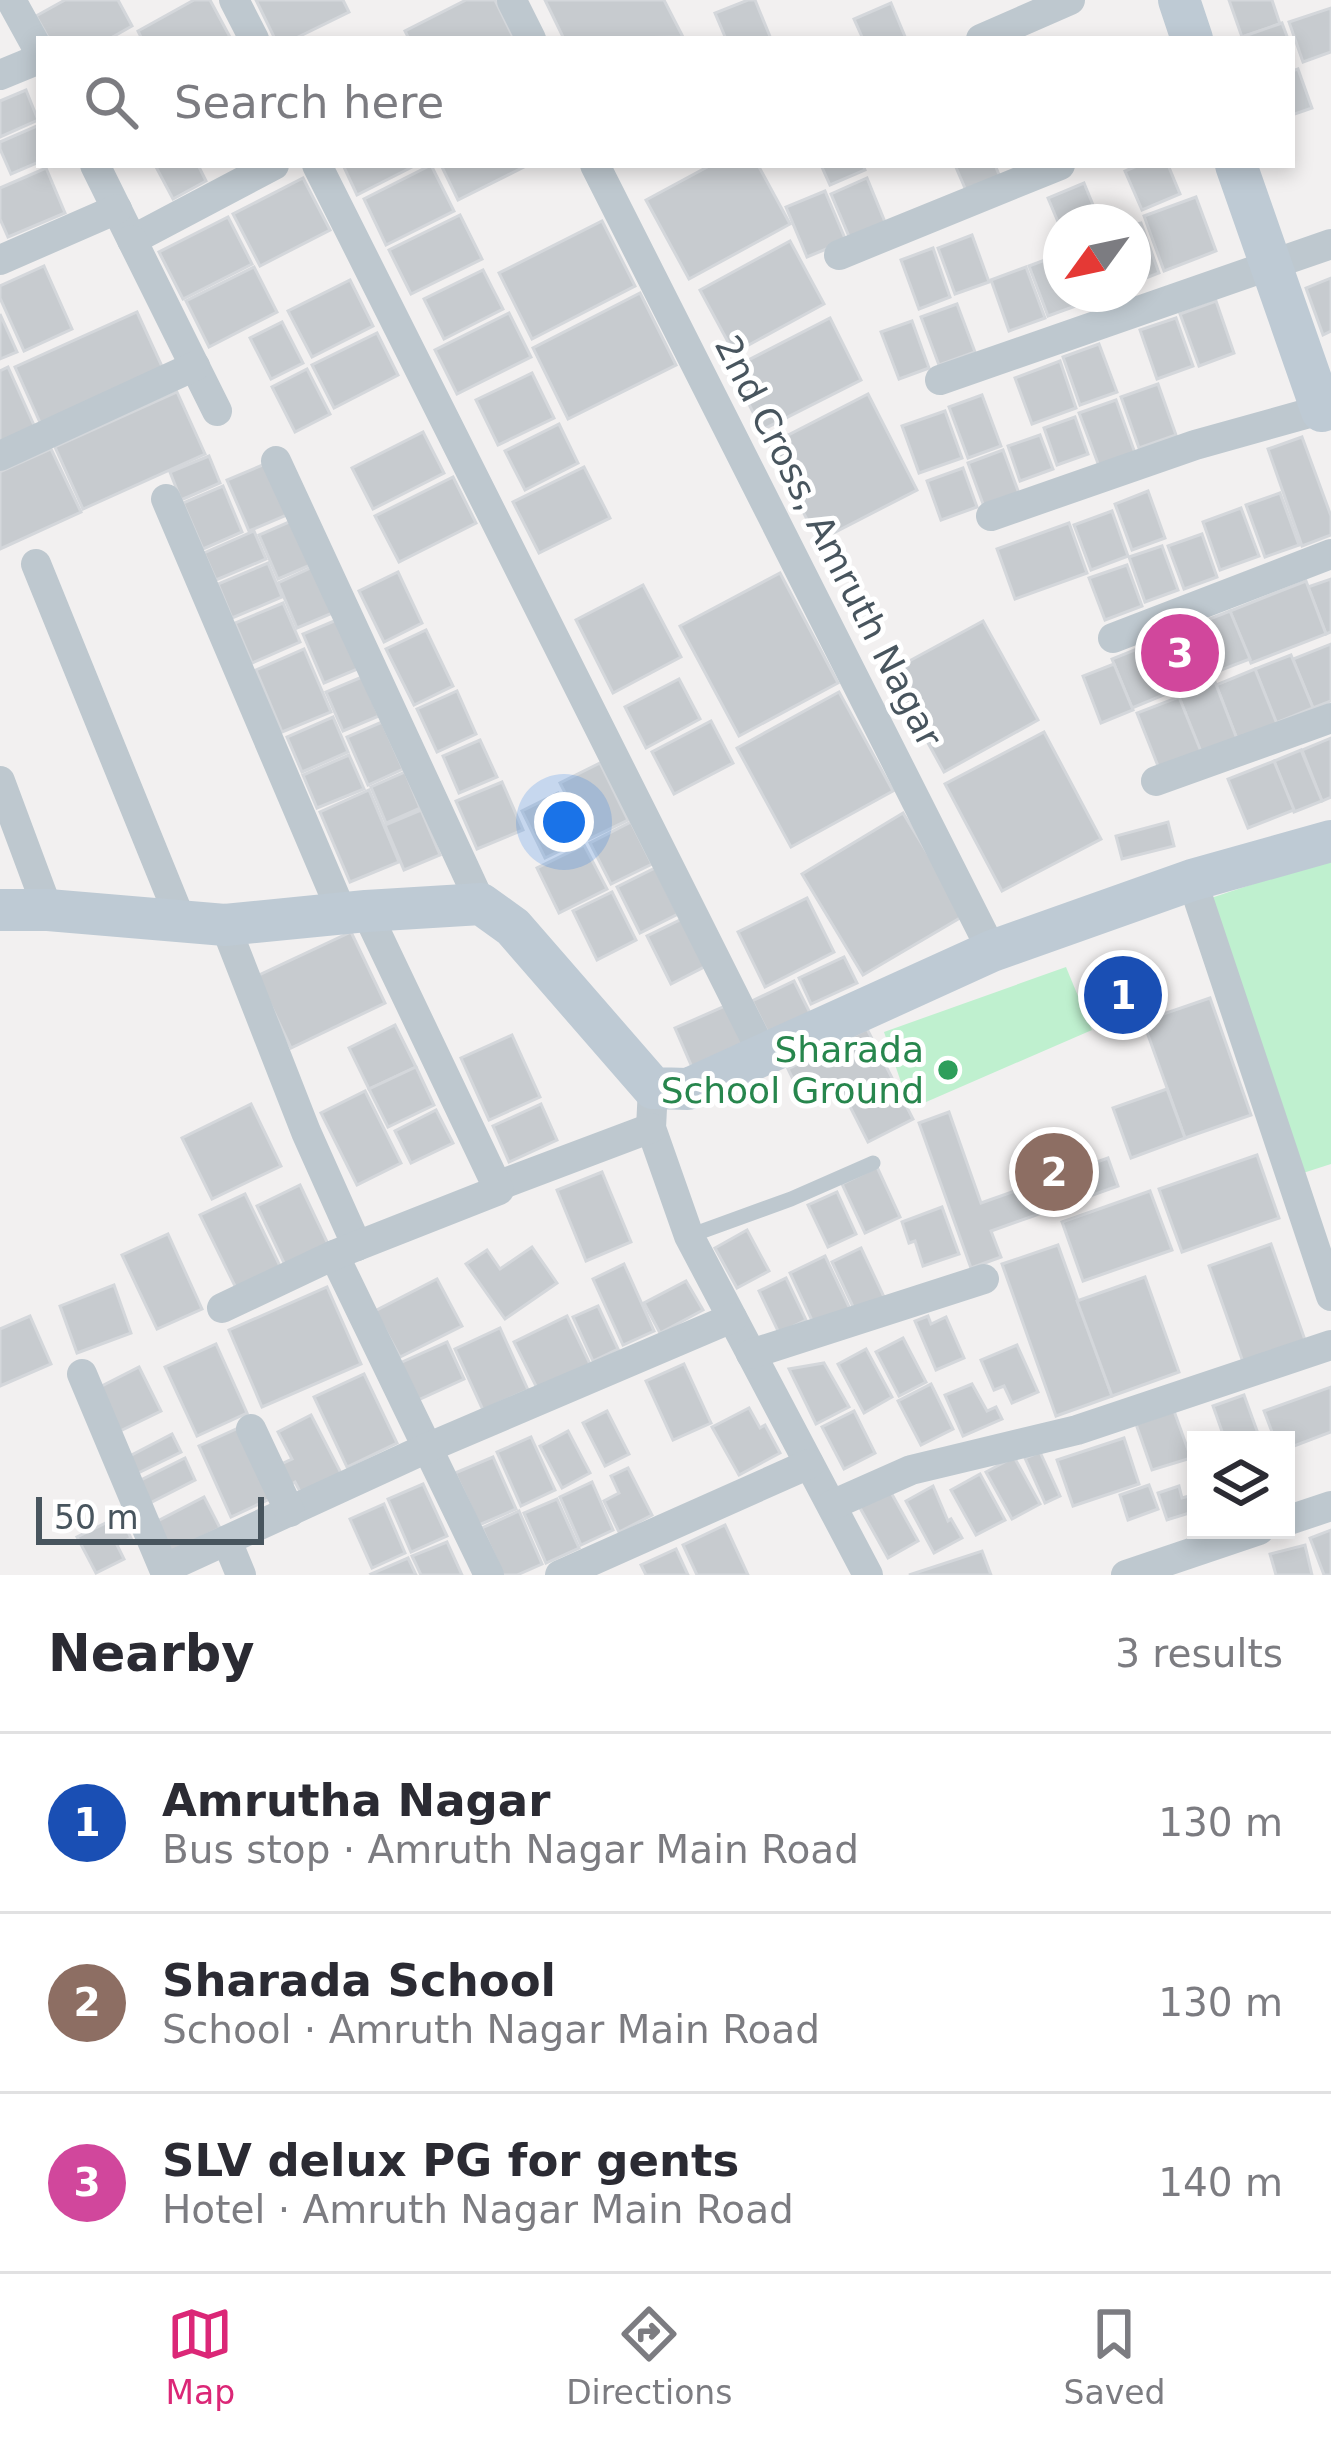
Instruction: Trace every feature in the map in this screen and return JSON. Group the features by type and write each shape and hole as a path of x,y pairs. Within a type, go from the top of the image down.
{"street":[{"path":"11,0 36,49"},
{"path":"234,0 252,36"},
{"path":"988,36 1070,0"},
{"path":"1179,0 1191,36"},
{"path":"512,1 530,36"},
{"path":"0,75 36,57"},
{"path":"96,168 217,411"},
{"path":"132,240 268,168"},
{"path":"319,168 763,1054"},
{"name":"2nd Cross, Amruth Nagar","path":"597,168 992,951"},
{"path":"839,255 1053,168"},
{"path":"991,516 1196,445 1326,409 1237,168"},
{"path":"0,260 117,209"},
{"path":"940,380 1331,244"},
{"path":"0,456 195,366"},
{"path":"277,461 482,904 513,927 652,1108 689,1236 868,1575"},
{"path":"166,499 354,914 500,1190 345,1250 221,1308"},
{"path":"1113,638 1331,554"},
{"path":"36,564 182,923"},
{"path":"1156,781 1331,718"},
{"path":"0,781 48,910"},
{"path":"497,1186 688,1088 992,951 1192,880 1331,841"},
{"path":"1192,880 1331,1296"},
{"path":"0,910 225,925 482,904"},
{"path":"225,925 307,1132 345,1250 428,1448 489,1575"},
{"path":"751,1354 984,1279"},
{"path":"82,1374 157,1572 428,1448 732,1318"},
{"path":"832,1505 911,1470 1077,1430 1331,1345"},
{"path":"251,1429 290,1512"},
{"path":"560,1575 809,1463"},
{"path":"1295,1518 1331,1506"},
{"path":"1126,1575 1232,1539"},
{"path":"227,1541 241,1575"}],"lane":[{"path":"689,1236 791,1199 873,1162"}],"green space":[{"path":"1331,858 1331,1164 1303,1173 1211,898"},
{"name":"Sharada School Ground","path":"1066,967 1092,1030 910,1109 884,1032"}],"building":[{"path":"65,0 118,0 132,26 114,36 47,36 36,16"},
{"path":"194,0 210,0 229,36 140,36 138,31"},
{"path":"256,0 343,0 349,12 300,36 274,36"},
{"path":"466,0 495,0 513,36 408,36 405,31"},
{"path":"545,0 664,0 682,36 563,36"},
{"path":"755,0 770,36 725,36 715,13"},
{"path":"1229,0 1272,0 1280,24 1242,36"},
{"path":"891,3 905,36 862,36 854,19"},
{"path":"1331,8 1331,52 1303,62 1289,22"},
{"path":"1282,23 1287,36 1245,36"},
{"path":"1295,70 1312,108 1295,114"},
{"path":"26,90 36,121 0,137 0,101"},
{"path":"36,126 36,163 11,174 0,142"},
{"path":"46,168 65,213 8,237 0,219 0,188"},
{"path":"157,168 200,168 206,181 173,199"},
{"path":"344,168 410,168 357,195"},
{"path":"432,168 454,211 386,245 364,199"},
{"path":"442,168 522,168 458,200"},
{"path":"705,168 760,168 790,224 689,279 646,200"},
{"path":"822,168 864,168 865,170 830,185"},
{"path":"956,168 996,168 1002,182 968,195"},
{"path":"1169,168 1180,194 1151,206 1139,204 1125,171"},
{"path":"303,178 330,230 260,266 233,214"},
{"path":"867,178 887,227 851,241 831,194"},
{"path":"1084,183 1093,204 1051,204 1048,198"},
{"path":"825,191 846,241 807,257 786,207"},
{"path":"1196,197 1216,251 1164,271 1151,235 1151,213"},
{"path":"460,215 482,259 411,294 389,250"},
{"path":"228,217 252,264 183,299 159,252"},
{"path":"602,221 635,286 532,339 499,273"},
{"path":"972,235 989,282 955,294 938,248"},
{"path":"790,241 824,304 734,353 700,290"},
{"path":"933,248 950,297 919,309 901,260"},
{"path":"1151,251 1159,273 1151,276"},
{"path":"1043,261 1043,303 1029,266"},
{"path":"44,266 72,329 24,351 0,298 0,286"},
{"path":"254,267 277,312 209,347 186,301"},
{"path":"1026,267 1045,318 1009,331 991,280"},
{"path":"483,270 503,309 444,339 424,299"},
{"path":"1331,278 1331,331 1323,335 1306,288"},
{"path":"350,280 373,326 312,357 288,311"},
{"path":"640,293 676,365 568,419 533,348"},
{"path":"1216,301 1234,353 1199,366 1180,314"},
{"path":"957,304 975,352 939,365 921,317"},
{"path":"137,312 165,373 43,429 15,367"},
{"path":"509,313 531,357 457,394 435,350"},
{"path":"0,314 17,352 0,359"},
{"path":"830,318 861,380 762,430 731,369"},
{"path":"1176,318 1193,366 1157,379 1140,330"},
{"path":"912,321 929,368 899,379 881,332"},
{"path":"282,322 303,363 271,379 250,338"},
{"path":"377,333 398,375 334,408 312,365"},
{"path":"1099,344 1117,392 1080,405 1063,357"},
{"path":"1060,361 1076,408 1032,424 1015,378"},
{"path":"8,367 37,432 0,448 0,371"},
{"path":"307,369 330,414 295,432 272,387"},
{"path":"532,373 554,418 498,445 476,400"},
{"path":"1158,384 1176,435 1139,448 1121,397"},
{"path":"177,392 205,454 83,509 55,447"},
{"path":"868,394 917,490 818,541 769,445"},
{"path":"982,395 1001,446 968,458 949,407"},
{"path":"1116,400 1135,453 1099,466 1079,413"},
{"path":"945,411 962,458 919,473 902,426"},
{"path":"1075,417 1088,454 1057,465 1044,428"},
{"path":"559,424 578,463 525,490 505,451"},
{"path":"423,432 444,473 373,509 352,468"},
{"path":"1040,435 1053,469 1020,481 1008,446"},
{"path":"1302,437 1331,516 1331,535 1302,546 1268,449"},
{"path":"51,449 81,512 0,549 0,472"},
{"path":"1003,450 1021,499 986,512 968,463"},
{"path":"209,456 220,483 181,500 170,472"},
{"path":"272,461 294,512 249,531 227,480"},
{"path":"584,467 610,518 539,553 513,502"},
{"path":"963,468 977,507 941,520 927,481"},
{"path":"453,477 476,523 399,562 375,516"},
{"path":"223,486 242,532 203,549 183,503"},
{"path":"1148,491 1165,538 1132,550 1115,504"},
{"path":"1280,493 1299,545 1265,557 1246,505"},
{"path":"1241,508 1259,556 1220,570 1203,522"},
{"path":"1112,511 1128,556 1091,570 1074,525"},
{"path":"296,519 315,563 278,579 259,535"},
{"path":"1069,523 1087,573 1015,599 997,549"},
{"path":"254,531 266,559 216,580 204,553"},
{"path":"1202,534 1217,577 1184,589 1168,546"},
{"path":"1162,546 1178,590 1145,602 1129,557"},
{"path":"268,563 282,597 232,618 218,584"},
{"path":"1127,565 1142,606 1105,620 1089,578"},
{"path":"315,566 335,612 297,628 278,583"},
{"path":"398,572 422,623 384,642 359,591"},
{"path":"780,573 838,683 739,736 680,626"},
{"path":"1331,579 1331,632 1326,634 1308,587"},
{"path":"1306,581 1326,634 1251,663 1230,611"},
{"path":"643,585 681,657 613,693 576,620"},
{"path":"283,603 300,642 252,663 235,623"},
{"path":"1230,611 1250,659 1208,675 1189,627"},
{"path":"339,619 360,668 324,683 303,634"},
{"path":"983,621 1038,720 944,772 889,672"},
{"path":"1189,628 1208,675 1171,690 1152,643"},
{"path":"426,630 453,686 414,705 386,649"},
{"path":"1152,643 1171,692 1132,708 1112,659"},
{"path":"1331,644 1331,701 1313,708 1293,659"},
{"path":"304,649 331,712 282,732 256,670"},
{"path":"1291,655 1313,708 1276,723 1255,669"},
{"path":"1114,664 1133,710 1101,723 1083,676"},
{"path":"1255,669 1277,724 1237,739 1216,685"},
{"path":"362,677 379,716 343,731 326,692"},
{"path":"679,679 700,719 646,748 625,707"},
{"path":"1215,682 1237,739 1201,753 1179,697"},
{"path":"457,691 476,734 437,752 417,709"},
{"path":"839,692 893,791 791,847 737,748"},
{"path":"1179,697 1202,754 1160,771 1137,713"},
{"path":"333,717 348,752 302,772 287,737"},
{"path":"711,721 733,763 674,794 652,752"},
{"path":"382,722 403,769 368,785 347,737"},
{"path":"1044,732 1101,839 1002,891 945,784"},
{"path":"1331,738 1331,797 1322,801 1302,750"},
{"path":"480,740 497,777 459,793 443,756"},
{"path":"1301,750 1322,801 1294,812 1274,761"},
{"path":"349,755 364,789 317,808 303,775"},
{"path":"1274,761 1294,810 1248,828 1228,779"},
{"path":"600,763 628,820 589,839 560,783"},
{"path":"405,772 420,808 386,823 371,787"},
{"path":"502,782 523,830 477,849 456,801"},
{"path":"369,790 399,862 350,882 320,812"},
{"path":"558,793 582,840 545,858 522,811"},
{"path":"421,810 440,855 404,870 385,825"},
{"path":"903,813 965,915 863,975 802,874"},
{"path":"631,822 652,864 611,884 590,843"},
{"path":"1168,822 1174,846 1122,859 1116,836"},
{"path":"584,845 607,889 559,913 537,868"},
{"path":"655,868 678,914 640,933 617,887"},
{"path":"612,892 636,940 597,960 573,911"},
{"path":"807,898 834,952 765,987 738,932"},
{"path":"682,919 706,966 671,984 647,936"},
{"path":"351,932 385,1003 291,1048 257,976"},
{"path":"844,957 857,983 811,1004 799,978"},
{"path":"794,981 810,1013 768,1033 752,1001"},
{"path":"1210,998 1251,1115 1185,1138 1143,1021"},
{"path":"732,1003 749,1043 692,1067 675,1028"},
{"path":"395,1025 416,1067 369,1089 349,1048"},
{"path":"867,1029 913,1119 868,1142 837,1081 802,1098 788,1069"},
{"path":"512,1035 540,1097 489,1120 461,1058"},
{"path":"416,1067 434,1105 388,1127 369,1089"},
{"path":"1167,1089 1185,1138 1131,1158 1113,1108"},
{"path":"365,1091 401,1163 357,1185 321,1113"},
{"path":"251,1104 281,1166 212,1199 182,1138"},
{"path":"541,1104 557,1140 509,1162 493,1126"},
{"path":"436,1110 453,1143 411,1163 395,1131"},
{"path":"949,1112 981,1203 1108,1158 1118,1186 991,1231 1001,1257 971,1268 919,1123"},
{"path":"1257,1155 1279,1218 1182,1252 1159,1189"},
{"path":"877,1167 900,1217 865,1233 842,1184"},
{"path":"602,1172 631,1242 586,1261 557,1190"},
{"path":"300,1185 328,1244 285,1265 257,1206"},
{"path":"1150,1191 1172,1250 1083,1281 1062,1222"},
{"path":"837,1192 856,1234 828,1247 808,1205"},
{"path":"245,1194 280,1266 236,1288 200,1215"},
{"path":"942,1207 959,1254 923,1266 902,1222"},
{"path":"747,1230 769,1271 737,1288 715,1248"},
{"path":"168,1234 202,1309 157,1329 122,1255"},
{"path":"1271,1244 1305,1340 1243,1362 1209,1266"},
{"path":"1058,1245 1112,1396 1056,1416 1002,1264"},
{"path":"532,1247 557,1283 505,1319 466,1264 487,1250 500,1269"},
{"path":"861,1248 885,1299 856,1313 832,1262"},
{"path":"825,1256 851,1311 815,1327 790,1273"},
{"path":"624,1264 654,1331 623,1345 593,1279"},
{"path":"1145,1277 1179,1372 1112,1396 1077,1301"},
{"path":"786,1278 806,1320 779,1333 759,1291"},
{"path":"437,1279 462,1326 400,1357 375,1311"},
{"path":"686,1281 703,1310 660,1333 644,1303"},
{"path":"114,1285 131,1333 77,1353 60,1306"},
{"path":"327,1287 361,1364 262,1407 229,1330"},
{"path":"598,1306 618,1349 593,1361 573,1317"},
{"path":"30,1316 51,1364 0,1386 0,1329"},
{"path":"567,1316 590,1364 538,1390 514,1342"},
{"path":"928,1316 931,1324 946,1317 964,1358 936,1370 915,1321"},
{"path":"500,1328 528,1390 483,1410 455,1349"},
{"path":"903,1338 926,1382 899,1396 876,1352"},
{"path":"447,1342 464,1379 418,1400 400,1363"},
{"path":"216,1344 247,1413 197,1436 165,1367"},
{"path":"1017,1345 1038,1392 1012,1403 1004,1386 994,1390 981,1360"},
{"path":"866,1349 892,1397 864,1413 838,1364"},
{"path":"824,1363 849,1407 816,1424 789,1369"},
{"path":"684,1364 711,1423 673,1440 646,1381"},
{"path":"139,1367 161,1411 120,1431 98,1388"},
{"path":"364,1374 397,1443 347,1467 314,1397"},
{"path":"931,1384 953,1429 921,1445 898,1401"},
{"path":"972,1384 987,1411 996,1407 1002,1419 963,1436 945,1395"},
{"path":"1331,1387 1331,1432 1295,1446 1295,1431 1272,1431 1264,1411"},
{"path":"1244,1395 1257,1431 1222,1431 1213,1406"},
{"path":"749,1408 780,1453 739,1475 712,1427"},
{"path":"607,1411 629,1454 605,1466 583,1423"},
{"path":"854,1411 875,1453 844,1469 822,1427"},
{"path":"1174,1411 1187,1459 1152,1470 1136,1424"},
{"path":"311,1415 343,1477 303,1497 295,1482 288,1486 277,1466 292,1459 278,1432"},
{"path":"245,1425 276,1496 231,1517 199,1446"},
{"path":"568,1431 590,1473 562,1488 540,1446"},
{"path":"172,1434 181,1452 134,1475 126,1458"},
{"path":"531,1437 555,1490 521,1506 497,1452"},
{"path":"1124,1438 1139,1484 1073,1506 1057,1460"},
{"path":"1040,1452 1060,1496 1045,1503 1025,1458"},
{"path":"493,1457 516,1509 479,1525 455,1473"},
{"path":"1014,1457 1040,1504 1012,1519 986,1472"},
{"path":"185,1458 195,1480 148,1504 137,1482"},
{"path":"628,1468 652,1515 619,1532 604,1501 619,1493 611,1476"},
{"path":"980,1474 1005,1520 976,1535 951,1490"},
{"path":"592,1482 613,1530 581,1545 560,1497"},
{"path":"423,1484 447,1536 411,1552 388,1499"},
{"path":"1149,1485 1158,1509 1128,1520 1120,1495"},
{"path":"933,1486 948,1521 962,1538 934,1553 906,1501"},
{"path":"1179,1486 1182,1498 1187,1497 1187,1514 1167,1520 1158,1493"},
{"path":"889,1489 918,1541 888,1558 859,1506"},
{"path":"204,1497 220,1528 168,1554 152,1524"},
{"path":"557,1499 579,1548 546,1563 524,1513"},
{"path":"384,1504 405,1553 372,1568 350,1519"},
{"path":"519,1511 542,1564 517,1575 503,1575 482,1528"},
{"path":"120,1516 131,1538 117,1545 124,1559 96,1573 77,1537"},
{"path":"725,1525 748,1575 697,1575 683,1545"},
{"path":"1331,1530 1331,1575 1324,1575 1310,1538"},
{"path":"447,1542 462,1575 421,1575 412,1556"},
{"path":"1305,1545 1312,1575 1276,1575 1270,1554"},
{"path":"676,1549 688,1575 646,1575 641,1565"},
{"path":"982,1551 991,1575 909,1575"},
{"path":"408,1558 416,1575 371,1574"}],"place":[{"name":"SLV delux PG for gents","path":"1180,653"},
{"name":"Amrutha Nagar","path":"1123,995"},
{"name":"Sharada School Ground","path":"948,1070"},
{"name":"Sharada School","path":"1054,1172"}]}
